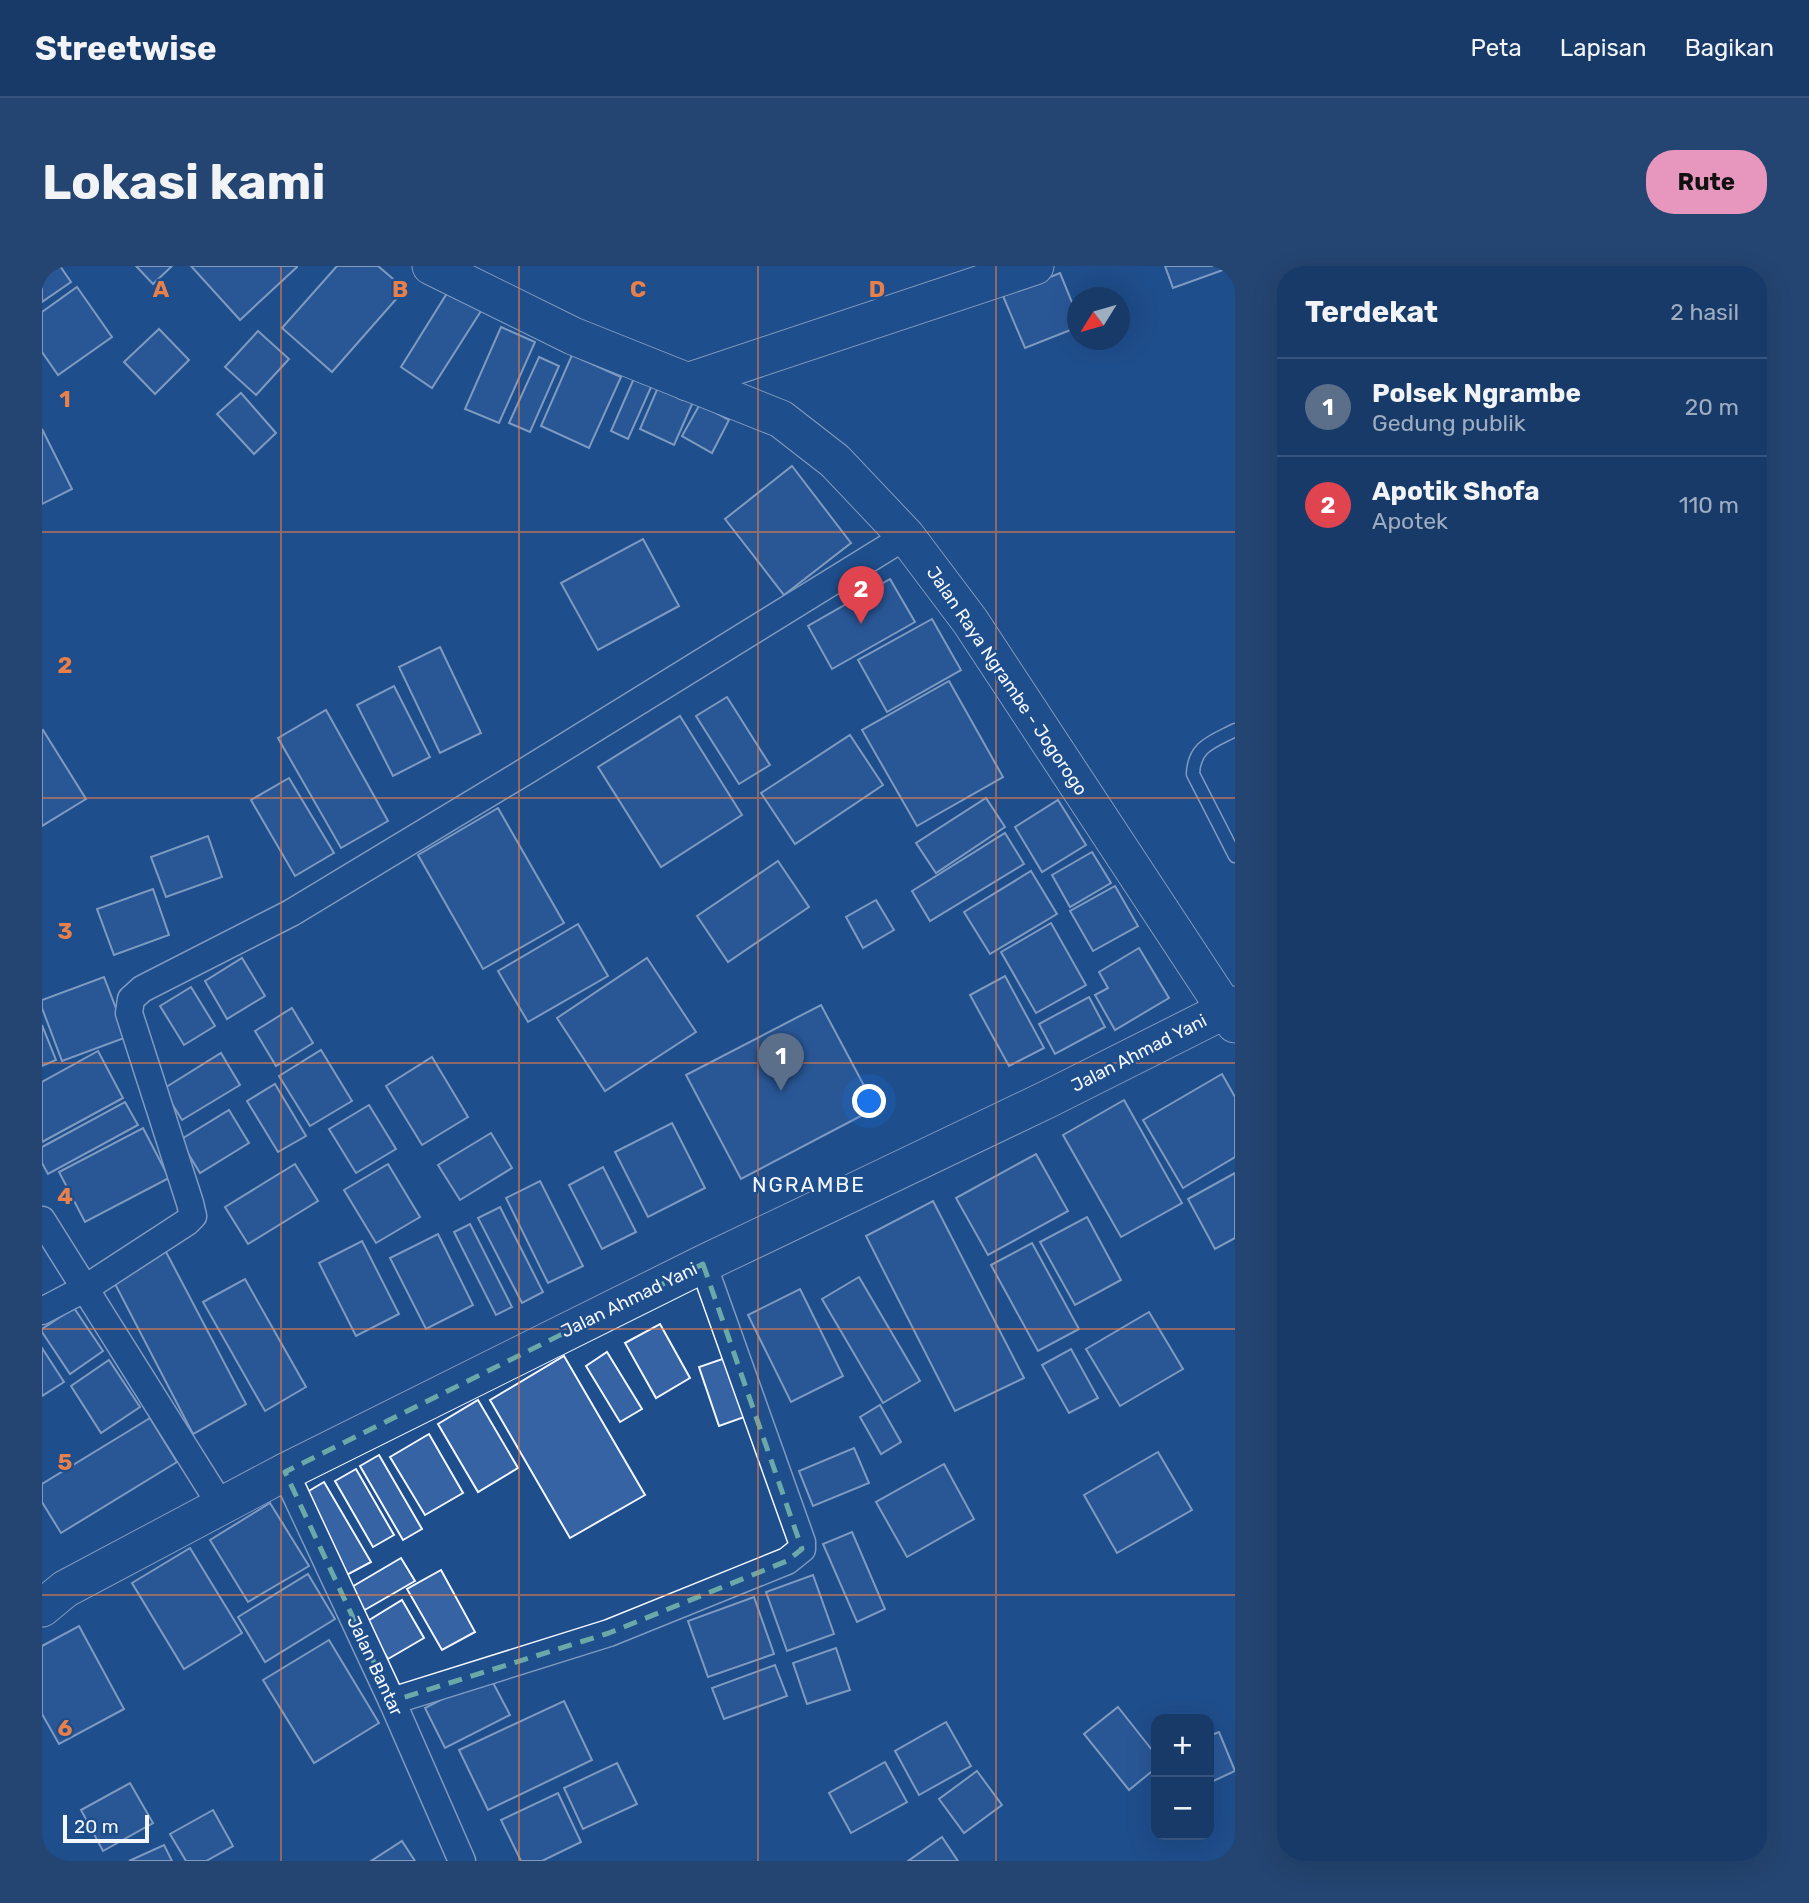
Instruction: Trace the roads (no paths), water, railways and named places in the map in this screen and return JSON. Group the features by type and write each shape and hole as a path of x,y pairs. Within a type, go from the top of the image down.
{"main road":[{"name":"Jalan Raya Ngrambe - Jogorogo","path":"431,266 573,336 781,419 835,461 906,536 970,621 1232,1013"},
{"path":"687,382 1035,266"},
{"name":"Jalan Ahmad Yani","path":"42,1608 65,1589 285,1472 703,1264 1232,1013"}],"street":[{"path":"42,1311 84,1289 193,1216 129,1013 131,999 142,989 302,906 906,536"},
{"path":"42,1220 222,1507"},
{"path":"392,1701 608,1633 787,1561 802,1549 802,1542 703,1264"},
{"name":"Jalan Bantar","path":"285,1472 392,1701 462,1861"}],"lane":[{"path":"1235,730 1208,744 1194,759 1193,774 1235,856"}],"place":[{"name":"Apotik Shofa","path":"861,624"},
{"name":"Polsek Ngrambe","path":"781,1091"}],"district":[{"name":"NGRAMBE","path":"809,1185"}]}
